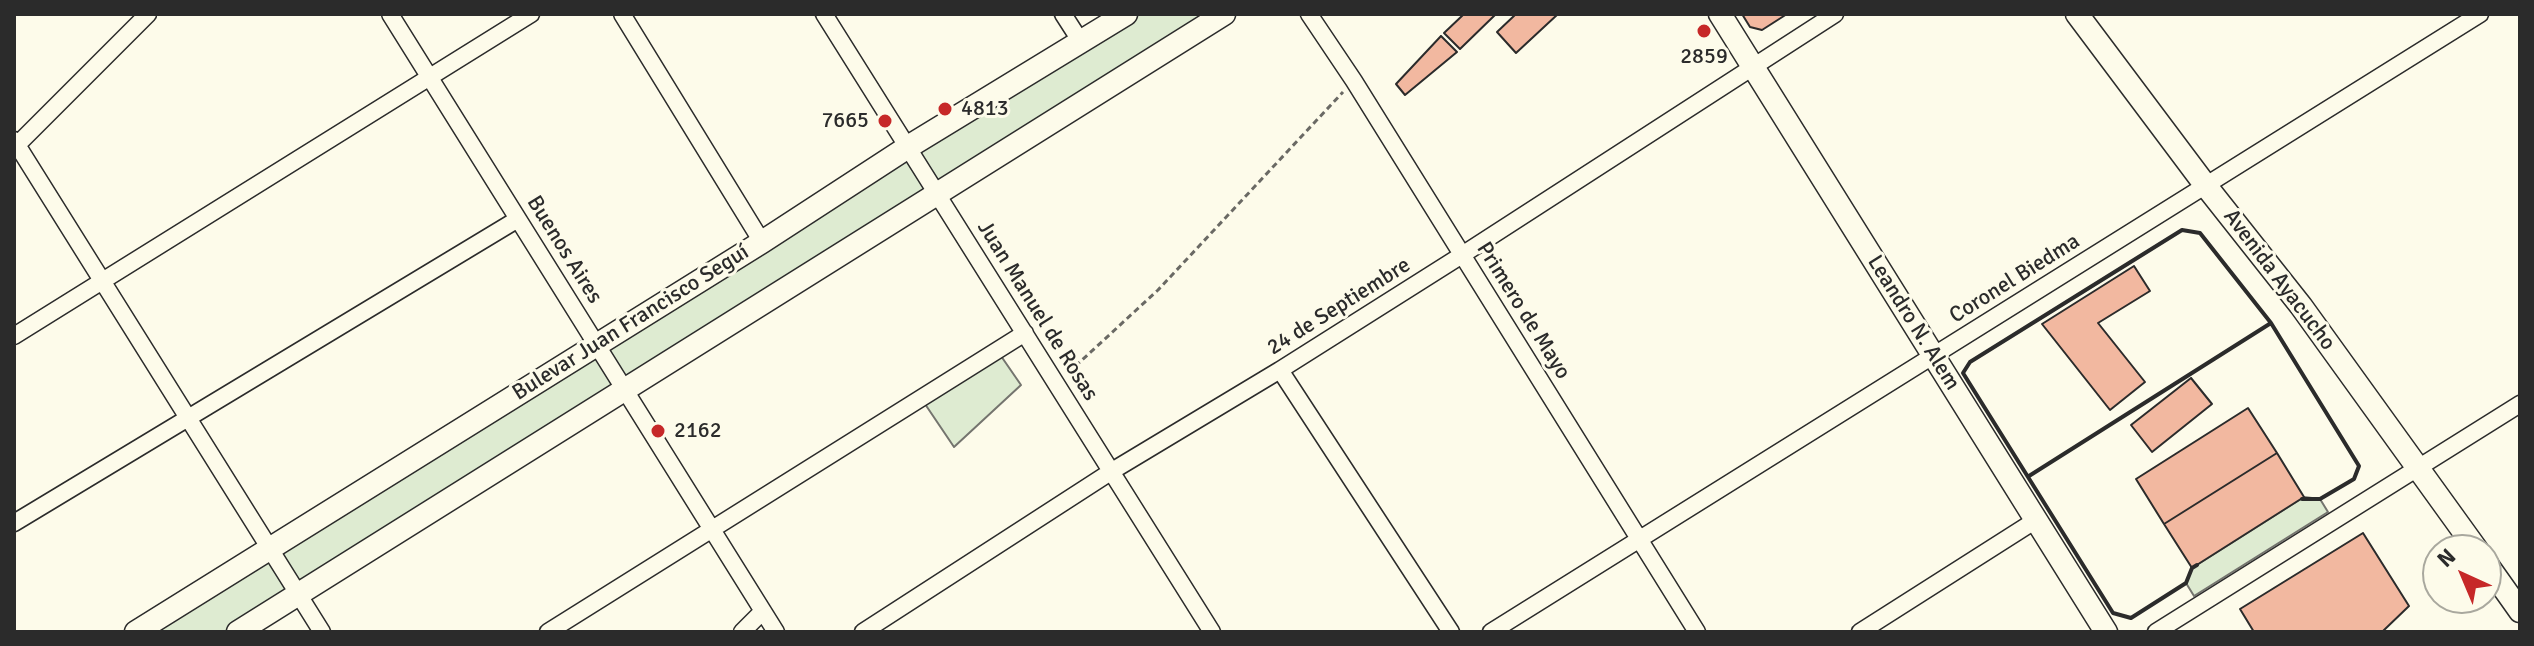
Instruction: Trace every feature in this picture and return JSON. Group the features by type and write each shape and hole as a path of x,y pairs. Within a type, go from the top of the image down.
{"main road":[{"name":"Bulevar Juan Francisco Seguí","path":"136,632 762,242 908,147 1126,14"},
{"path":"238,632 626,392 1224,14"},
{"name":"Leandro N. Alem","path":"1720,14 2106,632"},
{"name":"Avenida Ayacucho","path":"2077,14 2301,306 2465,534"},
{"path":"2502,586 2520,611"}],"street":[{"path":"148,14 16,142 322,632"},
{"name":"Buenos Aires","path":"390,14 776,632"},
{"path":"14,336 531,14"},
{"path":"622,14 762,242"},
{"name":"Juan Manuel de Rosas","path":"824,14 1212,632"},
{"path":"1063,14 1081,42"},
{"name":"Primero de Mayo","path":"1309,14 1354,81 1697,632"},
{"name":"24 de Septiembre","path":"863,632 1112,471 1462,255 1835,14"},
{"name":"Coronel Biedma","path":"1491,632 2480,14"},
{"path":"14,523 518,219"},
{"path":"548,632 1025,333"},
{"path":"1280,370 1451,632"},
{"path":"2156,632 2520,404"},
{"path":"1860,632 2036,520"},
{"path":"742,632 763,611"}],"path":[{"path":"1057,384 1158,290 1354,81"}],"green space":[{"path":"1126,14 1224,14 238,632 136,632"},
{"path":"1001,356 1021,385 954,447 925,404"},
{"path":"2304,497 2320,499 2328,512 2194,596 2186,583 2192,568"}],"building":[{"path":"1464,14 1496,14 1460,49 1444,33"},
{"path":"1516,14 1558,14 1516,53 1497,32"},
{"path":"1742,14 1787,14 1762,30 1750,27"},
{"path":"1441,36 1457,52 1405,95 1396,84"},
{"path":"2134,266 2150,291 2098,323 2145,382 2110,410 2042,324"},
{"path":"2191,378 2212,404 2152,452 2131,425"},
{"path":"2248,408 2277,453 2164,524 2136,479"},
{"path":"2277,453 2304,497 2192,568 2164,524"},
{"path":"2363,533 2409,606 2382,632 2254,632 2240,609"}],"wall":[{"path":"2029,476 2271,323 2200,233 2182,230 1970,362 1963,373 2113,613 2131,618 2186,583 2192,568 2197,565"},
{"path":"2029,476 2271,323 2359,466 2354,479 2320,499 2302,499"}],"place":[{"name":"2859","path":"1704,31"},
{"name":"4813","path":"945,109"},
{"name":"7665","path":"885,121"},
{"name":"2162","path":"658,431"}]}
